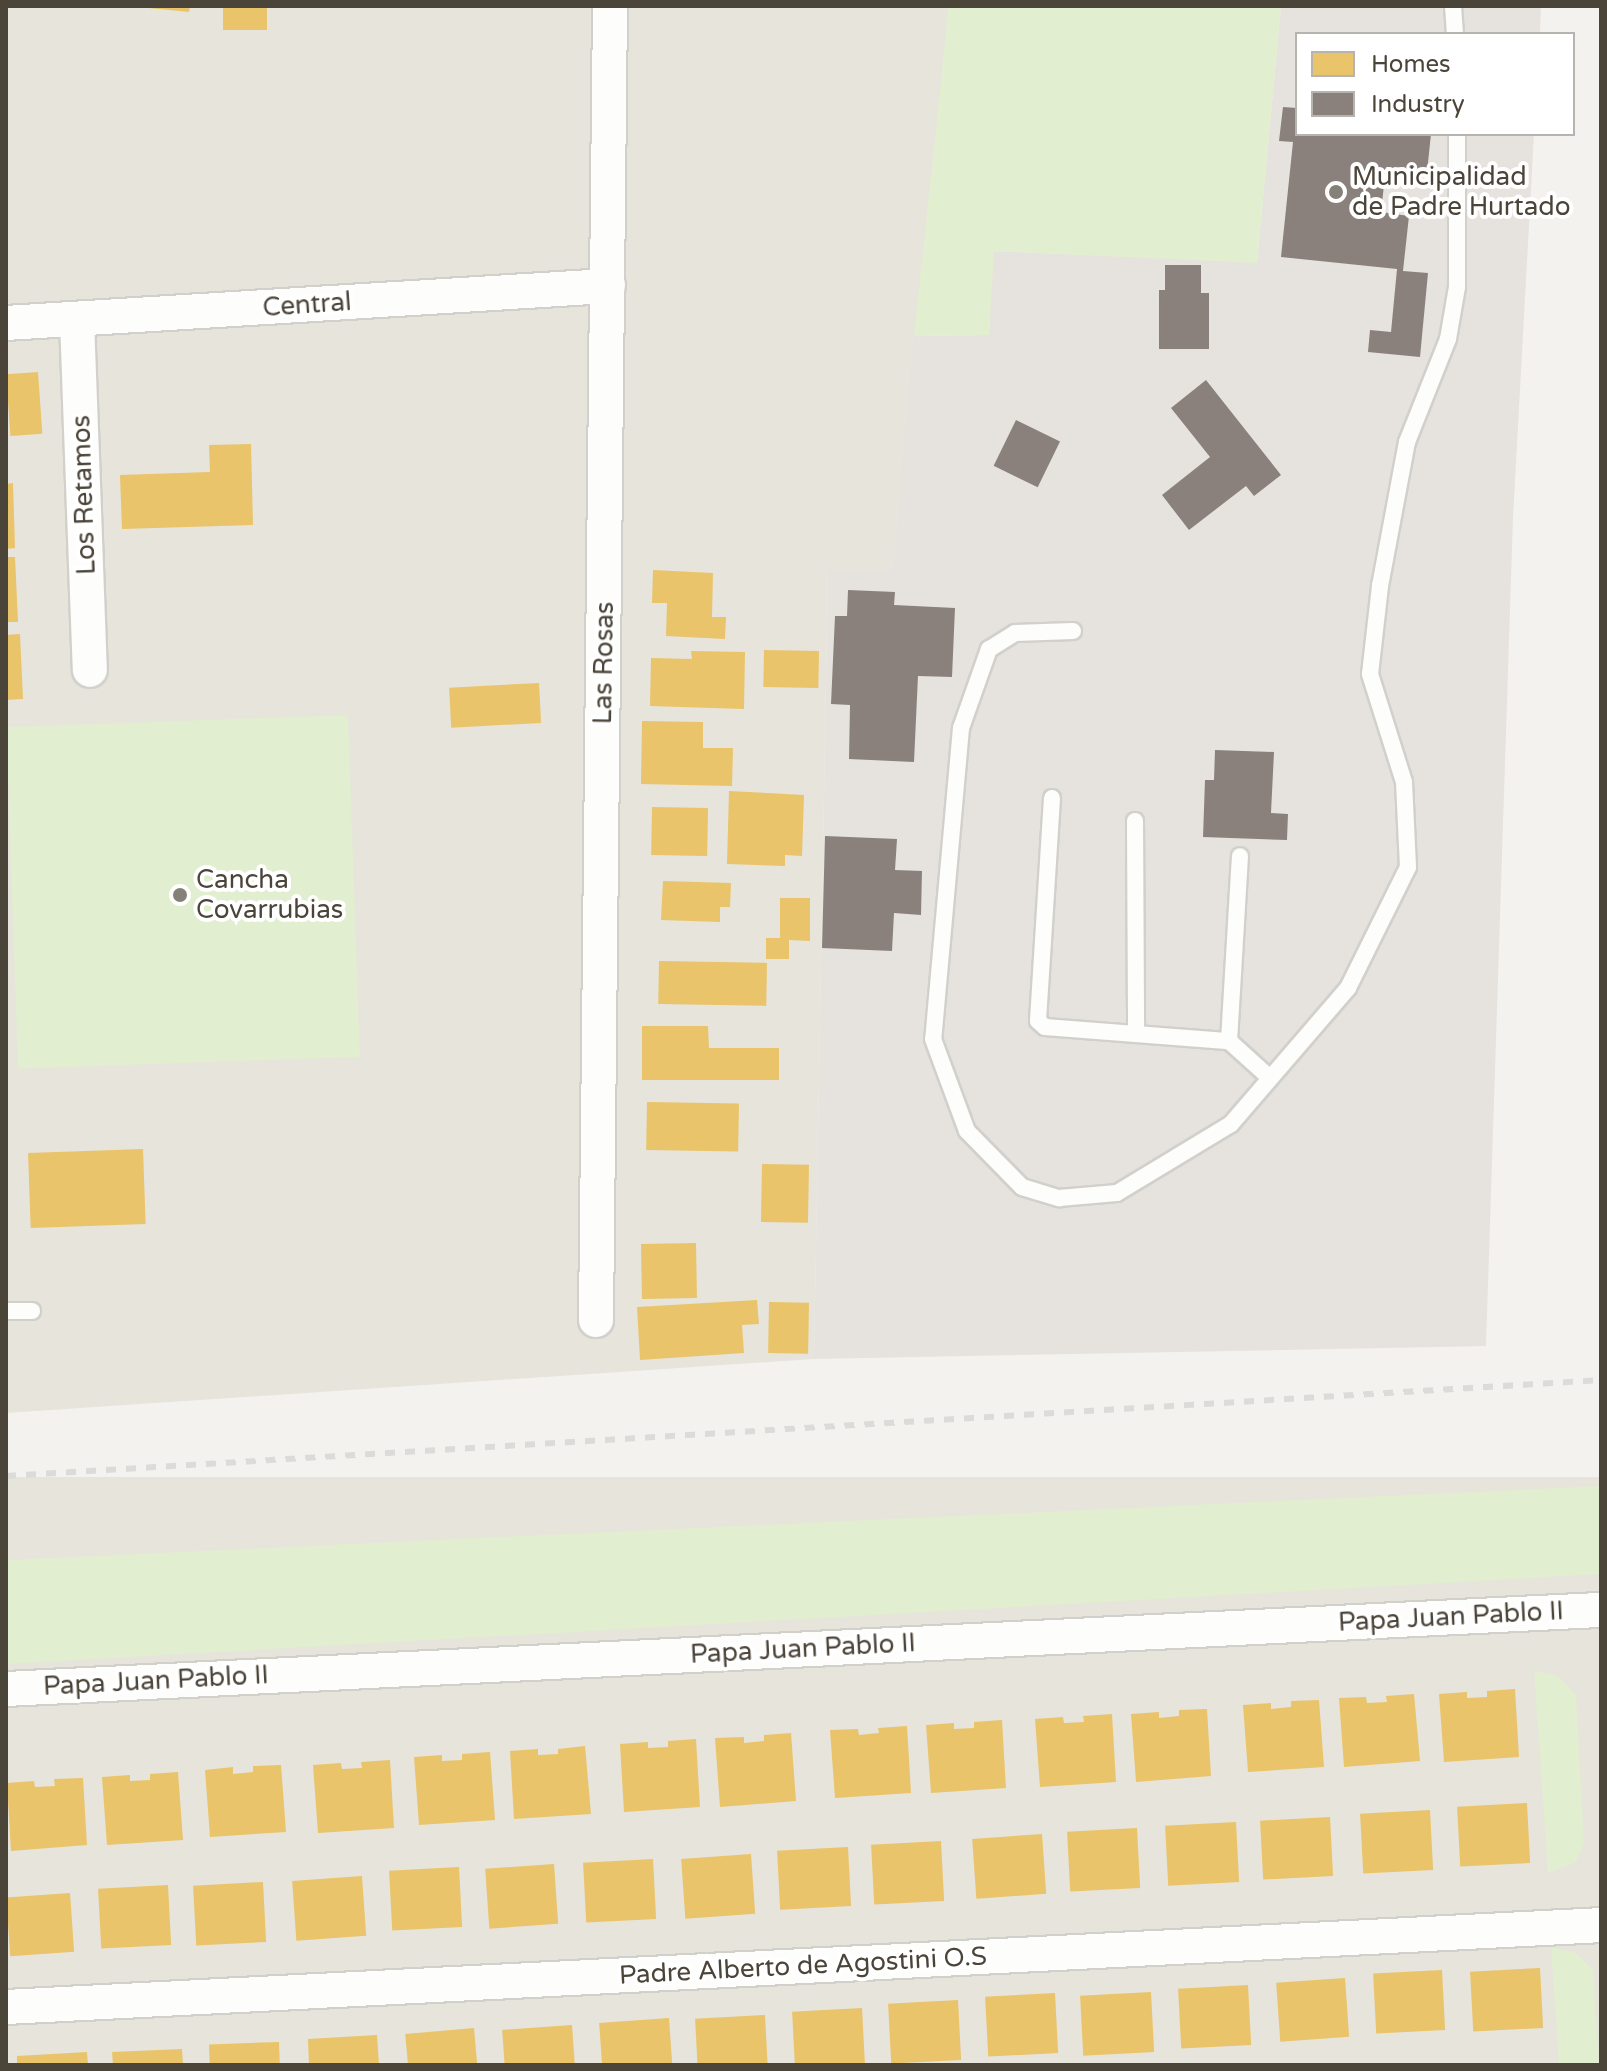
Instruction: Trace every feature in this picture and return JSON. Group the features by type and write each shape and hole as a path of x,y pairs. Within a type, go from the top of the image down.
{"street":[{"name":"Las Rosas","path":"596,1320 610,6"},
{"name":"Central","path":"6,323 608,286"},
{"name":"Los Retamos","path":"77,320 90,670"},
{"name":"Papa Juan Pablo II","path":"6,1689 1601,1610"},
{"name":"Padre Alberto de Agostini O.S","path":"6,2007 1601,1925"}],"lane":[{"path":"1453,6 1455,32"},
{"path":"1073,631 1015,633 989,649 961,728 933,1039 967,1131 1022,1187 1059,1198 1117,1193 1231,1124 1348,988 1408,867 1404,782 1370,674 1380,586 1407,442 1448,339 1457,287 1457,136"},
{"path":"1052,798 1038,1021 1045,1027 1229,1041 1270,1078"},
{"path":"1135,821 1136,1034"},
{"path":"1229,1041 1240,856"},
{"path":"6,1311 32,1311"}],"shaded area":[{"path":"6,6 949,6 892,570 828,570 814,1359 6,1413"},
{"path":"1281,6 1541,6 1540,32 1295,32 1295,136 1534,136 1513,517 1486,1346 814,1359 828,570 892,570 914,336 989,335 993,251 1257,262"},
{"path":"6,1477 1601,1477 1601,2065 6,2065"}],"green space":[{"path":"949,6 1281,6 1257,263 994,251 989,335 914,336"},
{"name":"Cancha Covarrubias","path":"348,715 360,1057 18,1069 6,727"},
{"path":"1601,1486 1601,1574 6,1664 6,1560"},
{"path":"1534,1671 1558,1676 1576,1695 1584,1843 1576,1862 1548,1873"},
{"path":"1551,1947 1576,1953 1593,1970 1599,2065 1559,2065"}],"building: Homes":[{"path":"129,6 190,6 189,12"},
{"path":"223,6 267,6 267,30 223,30"},
{"path":"38,372 42,434 10,436 6,374"},
{"path":"251,444 253,525 122,529 120,475 210,472 209,445"},
{"path":"13,483 15,548 6,549 6,484"},
{"path":"6,557 15,557 18,622 6,622"},
{"path":"653,570 713,573 712,617 726,617 725,639 666,636 667,603 652,603"},
{"path":"20,634 23,699 6,700 6,635"},
{"path":"764,650 819,651 818,688 763,687"},
{"path":"691,651 745,652 744,709 650,706 651,658 692,659"},
{"path":"539,683 541,723 451,728 449,688"},
{"path":"642,721 703,722 703,748 733,748 732,786 641,784"},
{"path":"729,791 804,795 802,856 785,855 785,866 727,864"},
{"path":"652,807 708,808 707,856 651,855"},
{"path":"663,881 731,883 730,907 720,907 720,922 661,920"},
{"path":"780,898 810,898 810,941 789,940 789,959 766,959 766,938 780,938"},
{"path":"659,961 767,963 766,1006 658,1004"},
{"path":"642,1026 708,1026 709,1048 779,1048 779,1080 642,1080"},
{"path":"647,1102 739,1104 738,1152 646,1150"},
{"path":"143,1149 146,1224 31,1228 28,1153"},
{"path":"762,1164 809,1165 808,1223 761,1222"},
{"path":"696,1243 697,1298 642,1299 641,1244"},
{"path":"757,1300 759,1324 742,1325 744,1353 640,1360 637,1307"},
{"path":"769,1302 809,1303 808,1354 768,1353"},
{"path":"1515,1689 1519,1757 1444,1762 1439,1694 1467,1692 1467,1698 1487,1697 1487,1691"},
{"path":"1414,1694 1420,1761 1344,1767 1339,1698 1366,1697 1367,1703 1387,1702 1386,1696"},
{"path":"1319,1700 1324,1767 1248,1772 1243,1705 1271,1703 1271,1709 1291,1707 1291,1701"},
{"path":"1207,1709 1211,1776 1136,1782 1131,1714 1159,1712 1159,1718 1179,1716 1179,1710"},
{"path":"1112,1714 1116,1782 1040,1787 1035,1719 1063,1717 1064,1723 1084,1722 1083,1716"},
{"path":"1002,1720 1006,1788 931,1793 926,1725 954,1723 954,1729 974,1728 974,1722"},
{"path":"907,1726 911,1793 835,1798 830,1730 858,1729 859,1735 879,1733 878,1728"},
{"path":"791,1733 796,1801 720,1807 715,1738 744,1737 744,1743 764,1741 764,1735"},
{"path":"696,1739 700,1807 624,1812 620,1744 648,1742 648,1748 668,1747 668,1741"},
{"path":"585,1746 591,1814 514,1819 510,1751 538,1749 538,1755 558,1754 558,1749"},
{"path":"490,1752 495,1820 419,1825 414,1757 442,1755 442,1761 462,1760 462,1754"},
{"path":"390,1760 394,1828 318,1833 313,1765 341,1763 342,1769 362,1768 361,1762"},
{"path":"281,1765 286,1832 210,1837 205,1770 233,1767 233,1774 253,1772 253,1766"},
{"path":"178,1772 183,1840 107,1845 102,1777 130,1775 130,1781 150,1780 150,1774"},
{"path":"83,1778 87,1845 11,1851 7,1783 34,1781 35,1787 55,1786 54,1779"},
{"path":"1527,1803 1530,1863 1460,1867 1457,1807"},
{"path":"1430,1810 1433,1870 1363,1874 1360,1814"},
{"path":"1330,1817 1333,1876 1263,1880 1260,1821"},
{"path":"1236,1822 1239,1882 1168,1886 1165,1826"},
{"path":"1137,1828 1140,1888 1070,1892 1067,1832"},
{"path":"1042,1834 1046,1894 976,1899 972,1839"},
{"path":"941,1841 944,1901 874,1905 871,1845"},
{"path":"848,1847 851,1906 780,1910 777,1851"},
{"path":"751,1854 755,1914 685,1919 681,1859"},
{"path":"653,1859 656,1919 586,1923 583,1863"},
{"path":"554,1864 558,1924 489,1929 485,1869"},
{"path":"459,1867 462,1927 392,1931 389,1871"},
{"path":"362,1876 366,1936 296,1941 292,1881"},
{"path":"263,1882 266,1942 196,1946 193,1886"},
{"path":"168,1885 171,1945 101,1949 98,1889"},
{"path":"70,1893 74,1952 10,1956 6,1897"},
{"path":"1540,1968 1543,2028 1473,2032 1470,1972"},
{"path":"1442,1970 1445,2030 1376,2034 1373,1974"},
{"path":"1345,1978 1349,2037 1280,2042 1276,1983"},
{"path":"1248,1985 1251,2045 1181,2049 1178,1989"},
{"path":"1151,1992 1154,2052 1083,2056 1080,1996"},
{"path":"1055,1993 1058,2053 988,2057 985,1997"},
{"path":"958,2000 961,2060 891,2064 888,2004"},
{"path":"862,2008 865,2065 795,2065 792,2012"},
{"path":"765,2015 768,2065 698,2065 695,2019"},
{"path":"669,2018 672,2065 602,2065 599,2023"},
{"path":"572,2025 575,2065 505,2065 502,2030"},
{"path":"474,2028 477,2065 408,2065 405,2034"},
{"path":"377,2035 379,2065 309,2065 308,2039"},
{"path":"279,2042 280,2065 210,2065 209,2044"},
{"path":"182,2049 183,2065 113,2065 112,2052"},
{"path":"87,2052 88,2065 17,2065 17,2056"}],"building: Industry":[{"name":"Municipalidad de Padre Hurtado","path":"1283,107 1295,108 1295,136 1431,136 1427,172 1386,167 1381,212 1409,216 1403,271 1428,273 1420,357 1368,352 1370,330 1391,332 1397,269 1281,257 1293,142 1279,141"},
{"path":"1165,265 1201,265 1201,293 1209,293 1209,349 1159,349 1159,290 1165,290"},
{"path":"1206,380 1281,475 1254,496 1246,486 1189,530 1162,495 1210,457 1171,408"},
{"path":"1016,420 1060,441 1038,487 994,466"},
{"path":"848,590 895,592 894,605 955,608 952,677 918,676 914,762 849,759 850,705 831,704 835,616 847,616"},
{"path":"1215,750 1274,752 1271,813 1288,814 1287,840 1203,837 1205,780 1214,780"},
{"path":"825,836 897,839 895,870 922,871 921,915 894,913 892,951 822,948"}],"railway":[{"path":"6,1476 1601,1380"}],"place":[{"name":"Municipalidad de Padre Hurtado","path":"1336,192"},
{"name":"Cancha Covarrubias","path":"180,895"}]}
